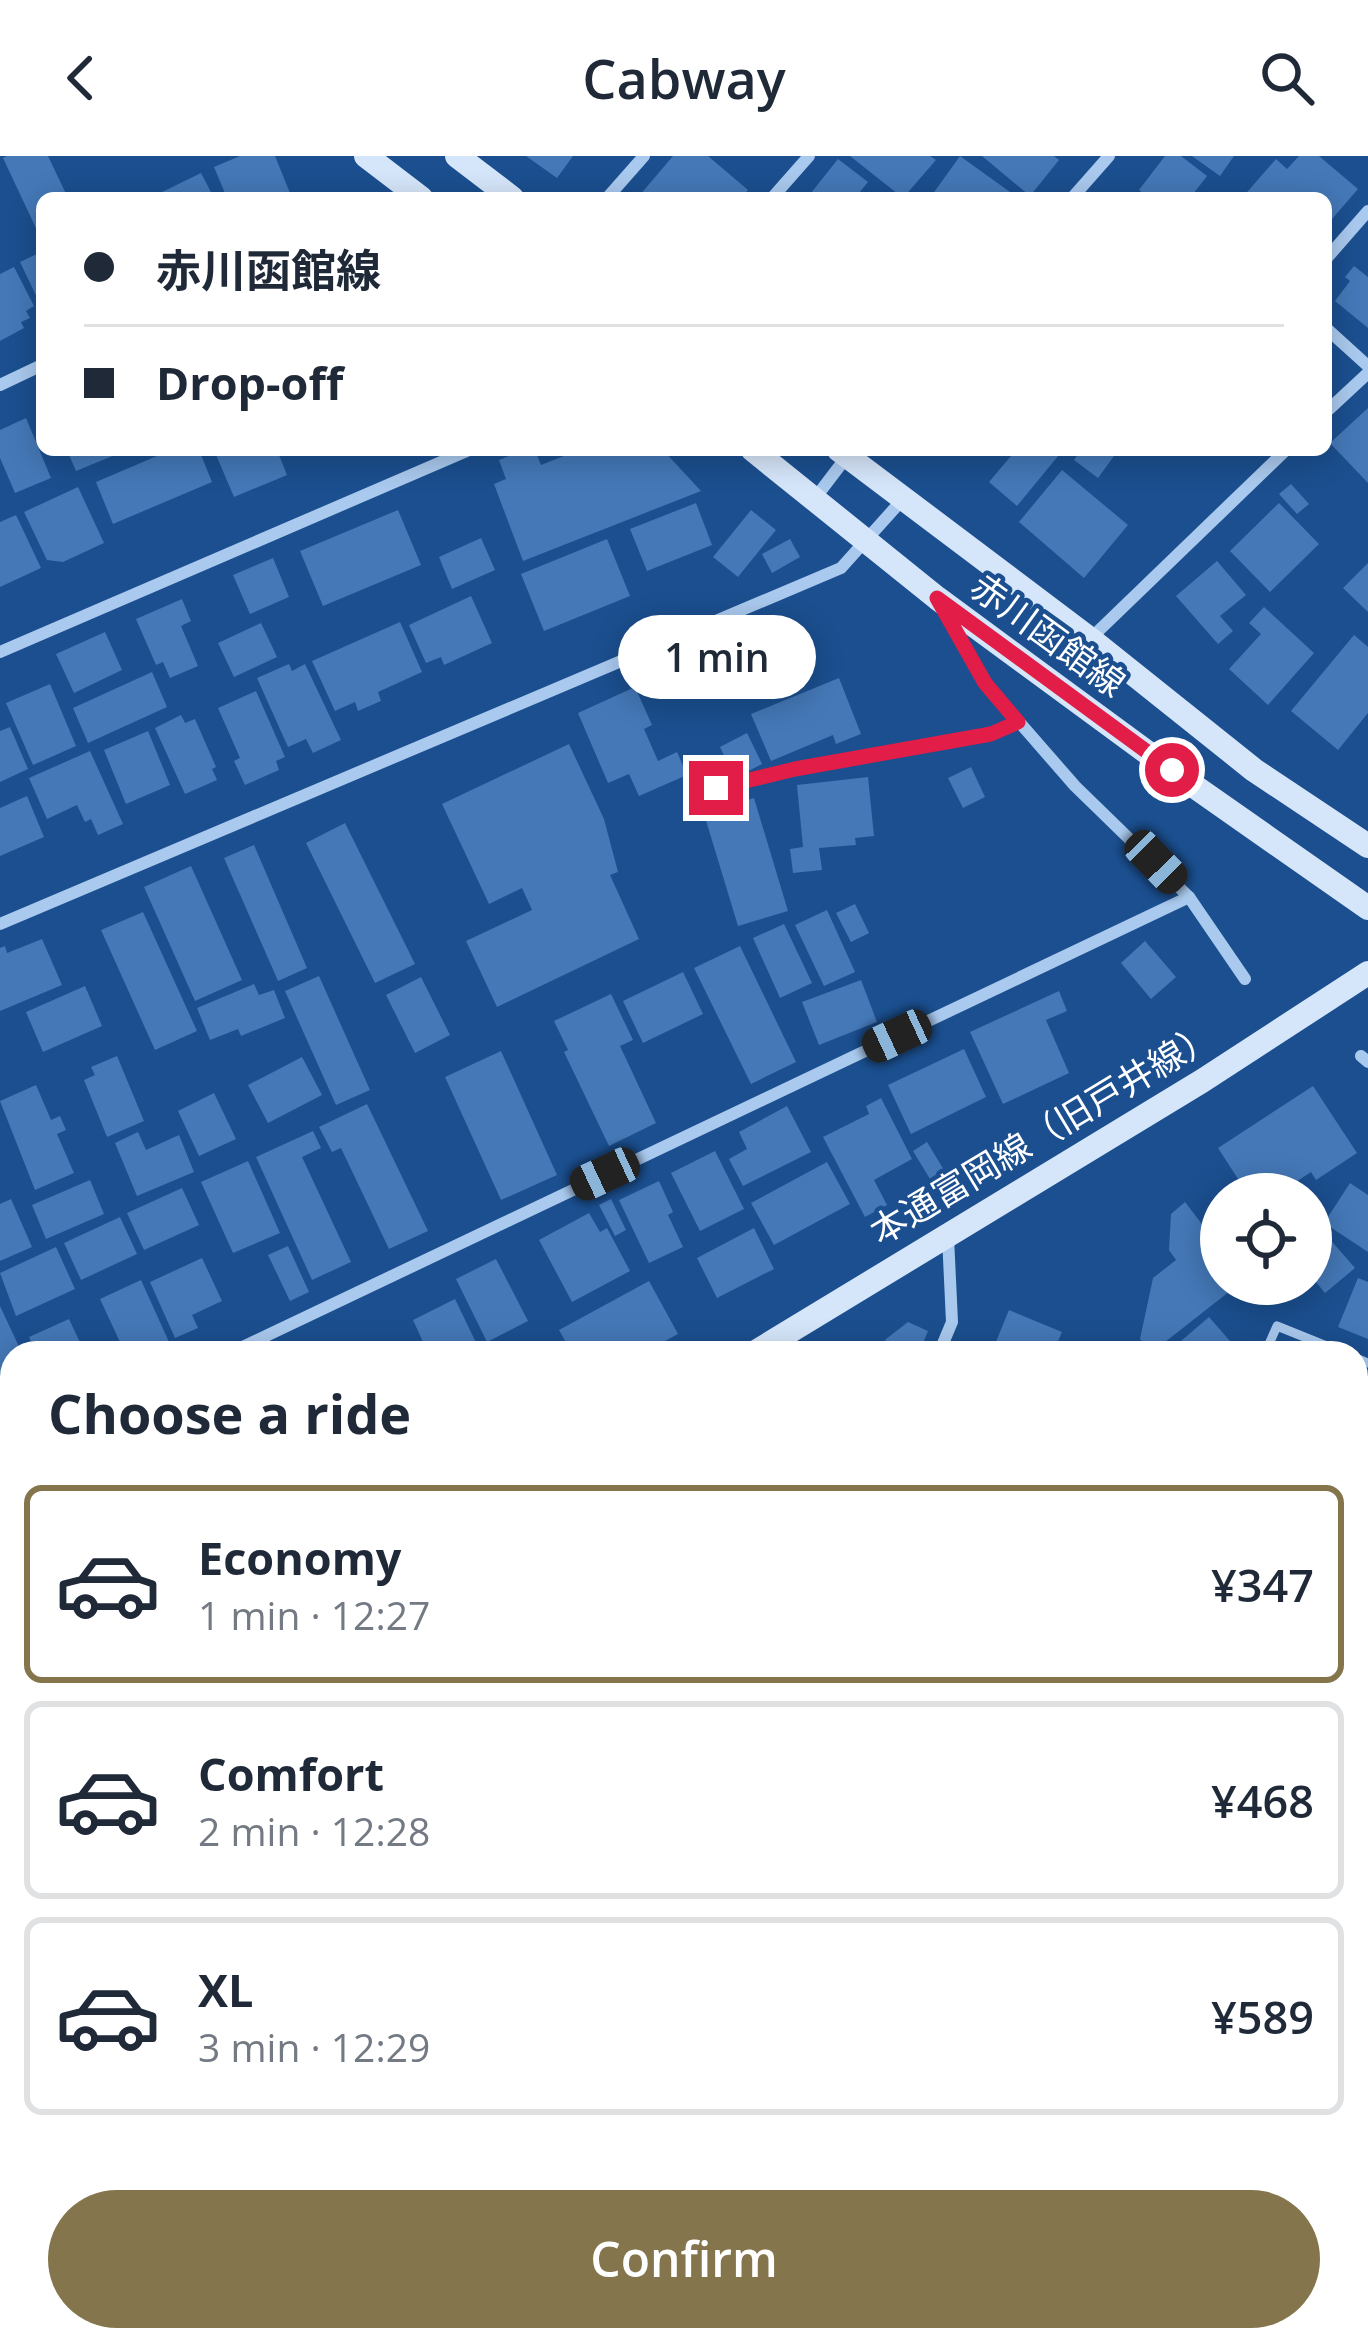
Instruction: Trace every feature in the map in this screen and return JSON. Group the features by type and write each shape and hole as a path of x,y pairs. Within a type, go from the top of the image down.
{"main road":[{"path":"366,156 408,192"},
{"path":"457,156 504,192"},
{"name":"赤川函館線","path":"761,456 937,598 1368,908"},
{"name":"赤川函館線","path":"851,456 1255,770 1368,846"},
{"name":"本通富岡線（旧戸井線）","path":"773,1341 1202,1081 1368,974"}],"street":[{"path":"613,192 644,156"},
{"path":"777,192 808,156"},
{"path":"1077,192 1109,156"},
{"path":"1332,252 1368,211"},
{"path":"1332,334 1368,370 1332,406"},
{"path":"0,385 36,368"},
{"path":"0,652 455,456"},
{"path":"816,497 843,456"},
{"path":"1090,639 1280,456"},
{"path":"0,924 842,568 903,499"},
{"path":"937,598 985,683 1075,786 1189,897 1245,979"},
{"path":"716,788 991,734 1018,722"},
{"path":"255,1341 1189,897"},
{"path":"944,1341 952,1322 948,1233"}],"lane":[{"path":"1270,1341 1277,1326 1314,1341"}],"building":[{"path":"48,156 65,192 36,192 36,228 3,158"},
{"path":"240,156 275,156 290,192 224,192 214,167"},
{"path":"526,156 573,156 557,178"},
{"path":"673,156 708,156 748,190 746,192 642,192"},
{"path":"850,156 930,156 936,160 908,192 895,192"},
{"path":"960,156 1010,192 934,192"},
{"path":"982,156 1054,156 1059,160 1033,192 1025,192"},
{"path":"1165,156 1181,156 1207,176 1195,192 1139,190"},
{"path":"1192,156 1234,156 1220,176"},
{"path":"1299,156 1319,156 1358,189 1332,219 1332,192 1247,192 1276,159 1287,169"},
{"path":"838,159 868,182 860,192 812,192"},
{"path":"201,173 211,192 162,192"},
{"path":"36,254 36,295 20,262"},
{"path":"1354,266 1368,277 1368,328 1335,301 1350,281 1345,277"},
{"path":"14,267 34,306 26,311 30,318 21,322 24,328 0,341 0,274"},
{"path":"1368,408 1368,483 1332,445"},
{"path":"26,418 36,456 42,456 51,478 15,493 0,458 0,430"},
{"path":"70,456 113,456 76,471"},
{"path":"157,456 201,456 212,482 113,524 96,482"},
{"path":"217,456 279,456 287,475 234,497"},
{"path":"537,456 541,465 564,456 669,456 701,491 523,561 494,484 506,479 499,460"},
{"path":"1011,456 1058,456 1017,506 989,482"},
{"path":"1077,456 1114,456 1098,478 1074,460"},
{"path":"1062,470 1128,525 1084,578 1019,522"},
{"path":"1291,484 1309,504 1297,514 1279,494"},
{"path":"78,487 104,543 63,562 47,560 24,512"},
{"path":"696,503 712,545 647,571 630,529"},
{"path":"1279,503 1319,544 1270,592 1230,551"},
{"path":"398,510 421,565 323,606 300,551"},
{"path":"751,510 776,530 738,577 713,557"},
{"path":"16,515 41,568 0,587 0,522"},
{"path":"481,538 495,570 452,589 439,557"},
{"path":"607,539 630,596 544,631 521,574"},
{"path":"790,539 800,557 772,573 762,554"},
{"path":"273,558 289,597 250,614 233,575"},
{"path":"1217,561 1246,595 1220,616 1233,631 1218,644 1176,596"},
{"path":"1368,563 1368,612 1343,588"},
{"path":"471,596 492,643 444,665 441,657 426,663 409,625"},
{"path":"182,599 191,621 181,626 198,666 170,678 163,662 156,665 136,619"},
{"path":"1264,607 1314,653 1268,705 1229,669 1261,634 1249,623"},
{"path":"400,622 422,672 378,692 381,701 358,711 355,702 335,711 312,661"},
{"path":"261,623 277,657 234,677 218,643"},
{"path":"105,632 122,670 74,693 56,654"},
{"path":"1354,635 1368,647 1368,713 1338,750 1291,711"},
{"path":"289,664 292,671 305,664 341,740 313,753 306,739 288,747 257,678"},
{"path":"152,672 167,707 88,743 73,708"},
{"path":"839,678 861,734 836,744 833,735 771,761 751,714"},
{"path":"50,684 76,746 33,765 6,703"},
{"path":"635,687 652,725 644,729 658,761 677,752 687,775 639,796 629,774 608,783 578,713"},
{"path":"256,691 285,757 276,761 279,770 245,785 234,761 240,758 218,708"},
{"path":"181,715 185,723 195,719 217,780 185,794 155,728"},
{"path":"10,727 28,769 0,782 0,731"},
{"path":"148,731 170,785 126,804 104,750"},
{"path":"747,733 762,764 735,778 720,747"},
{"path":"569,744 604,819 618,872 610,875 639,939 497,1007 466,941 532,910 522,888 489,904 442,804"},
{"path":"90,751 123,824 98,835 77,805 47,819 29,778"},
{"path":"971,767 985,797 963,808 948,778"},
{"path":"868,777 874,836 855,838 856,845 819,848 822,870 793,873 790,849 803,847 797,785"},
{"path":"27,796 44,837 0,856 0,808"},
{"path":"754,798 788,911 738,926 704,814"},
{"path":"345,823 415,964 375,983 306,843"},
{"path":"254,845 307,968 278,981 224,858"},
{"path":"191,866 242,980 195,1001 144,887"},
{"path":"855,904 869,933 851,942 836,913"},
{"path":"827,910 855,972 824,986 795,925"},
{"path":"143,912 197,1031 155,1050 101,930"},
{"path":"784,924 812,983 780,998 753,938"},
{"path":"42,939 62,985 0,1011 0,948 5,946 7,953"},
{"path":"1145,941 1176,977 1151,999 1121,963"},
{"path":"740,946 796,1062 751,1084 694,968"},
{"path":"683,972 703,1014 643,1043 623,1001"},
{"path":"319,976 370,1090 336,1105 285,991"},
{"path":"421,977 450,1035 415,1053 386,995"},
{"path":"861,980 877,1022 819,1045 802,1002"},
{"path":"254,984 259,995 274,990 285,1018 241,1036 238,1029 210,1040 197,1008"},
{"path":"85,986 102,1026 43,1052 26,1012"},
{"path":"1059,991 1067,1011 1046,1020 1069,1073 1003,1104 970,1032"},
{"path":"611,994 633,1040 620,1046 656,1123 609,1146 554,1021"},
{"path":"964,1049 986,1097 911,1134 888,1085"},
{"path":"501,1051 557,1175 501,1200 445,1077"},
{"path":"117,1056 144,1121 107,1137 84,1080 95,1075 91,1067"},
{"path":"302,1057 322,1095 268,1123 248,1085"},
{"path":"36,1085 51,1120 60,1116 66,1130 57,1134 74,1173 35,1190 0,1101"},
{"path":"1313,1086 1357,1153 1327,1173 1234,1173 1218,1148"},
{"path":"214,1093 236,1139 199,1156 178,1111"},
{"path":"881,1098 912,1159 874,1180 887,1205 865,1217 823,1137 869,1114 866,1106"},
{"path":"367,1104 428,1231 389,1249 341,1148 332,1152 319,1127"},
{"path":"787,1106 811,1152 743,1186 729,1159 747,1149 739,1132"},
{"path":"313,1131 321,1148 302,1157 351,1262 312,1280 256,1157"},
{"path":"138,1132 146,1150 179,1135 194,1172 137,1196 115,1143"},
{"path":"927,1142 944,1170 930,1179 913,1151"},
{"path":"715,1151 744,1209 700,1231 671,1173"},
{"path":"248,1161 280,1233 233,1253 201,1182"},
{"path":"827,1162 850,1204 774,1245 751,1203"},
{"path":"90,1180 104,1214 46,1239 32,1205"},
{"path":"659,1181 683,1247 649,1263 619,1200"},
{"path":"1350,1183 1368,1195 1368,1252 1332,1228 1332,1211"},
{"path":"182,1188 199,1225 144,1250 127,1213"},
{"path":"11,1199 32,1247 0,1261 0,1204"},
{"path":"611,1199 626,1230 615,1236 599,1205"},
{"path":"1185,1202 1200,1222 1200,1305 1212,1305 1166,1341 1142,1341 1153,1278 1176,1260 1169,1250 1171,1214"},
{"path":"589,1213 600,1232 607,1228 630,1271 572,1302 539,1240"},
{"path":"120,1217 137,1254 81,1280 64,1243"},
{"path":"754,1228 774,1269 717,1298 697,1258"},
{"path":"1332,1242 1355,1268 1332,1287"},
{"path":"288,1246 309,1292 290,1301 268,1255"},
{"path":"56,1247 75,1289 16,1316 0,1273"},
{"path":"202,1258 222,1301 192,1315 198,1328 175,1338 150,1282"},
{"path":"496,1259 528,1321 487,1341 456,1279"},
{"path":"1358,1278 1368,1282 1368,1339 1338,1327"},
{"path":"141,1280 169,1341 119,1341 100,1299"},
{"path":"649,1281 678,1334 665,1341 565,1341 559,1330"},
{"path":"455,1299 475,1341 423,1341 413,1320"},
{"path":"0,1306 16,1341 0,1341"},
{"path":"1009,1310 1062,1332 1058,1341 996,1341"},
{"path":"1209,1317 1230,1341 1181,1341"},
{"path":"69,1319 79,1341 31,1341 29,1337"},
{"path":"908,1322 928,1331 924,1341 886,1339"}],"route":[{"path":"716,788 991,734 1018,722 985,683 937,598 1172,770"}]}
